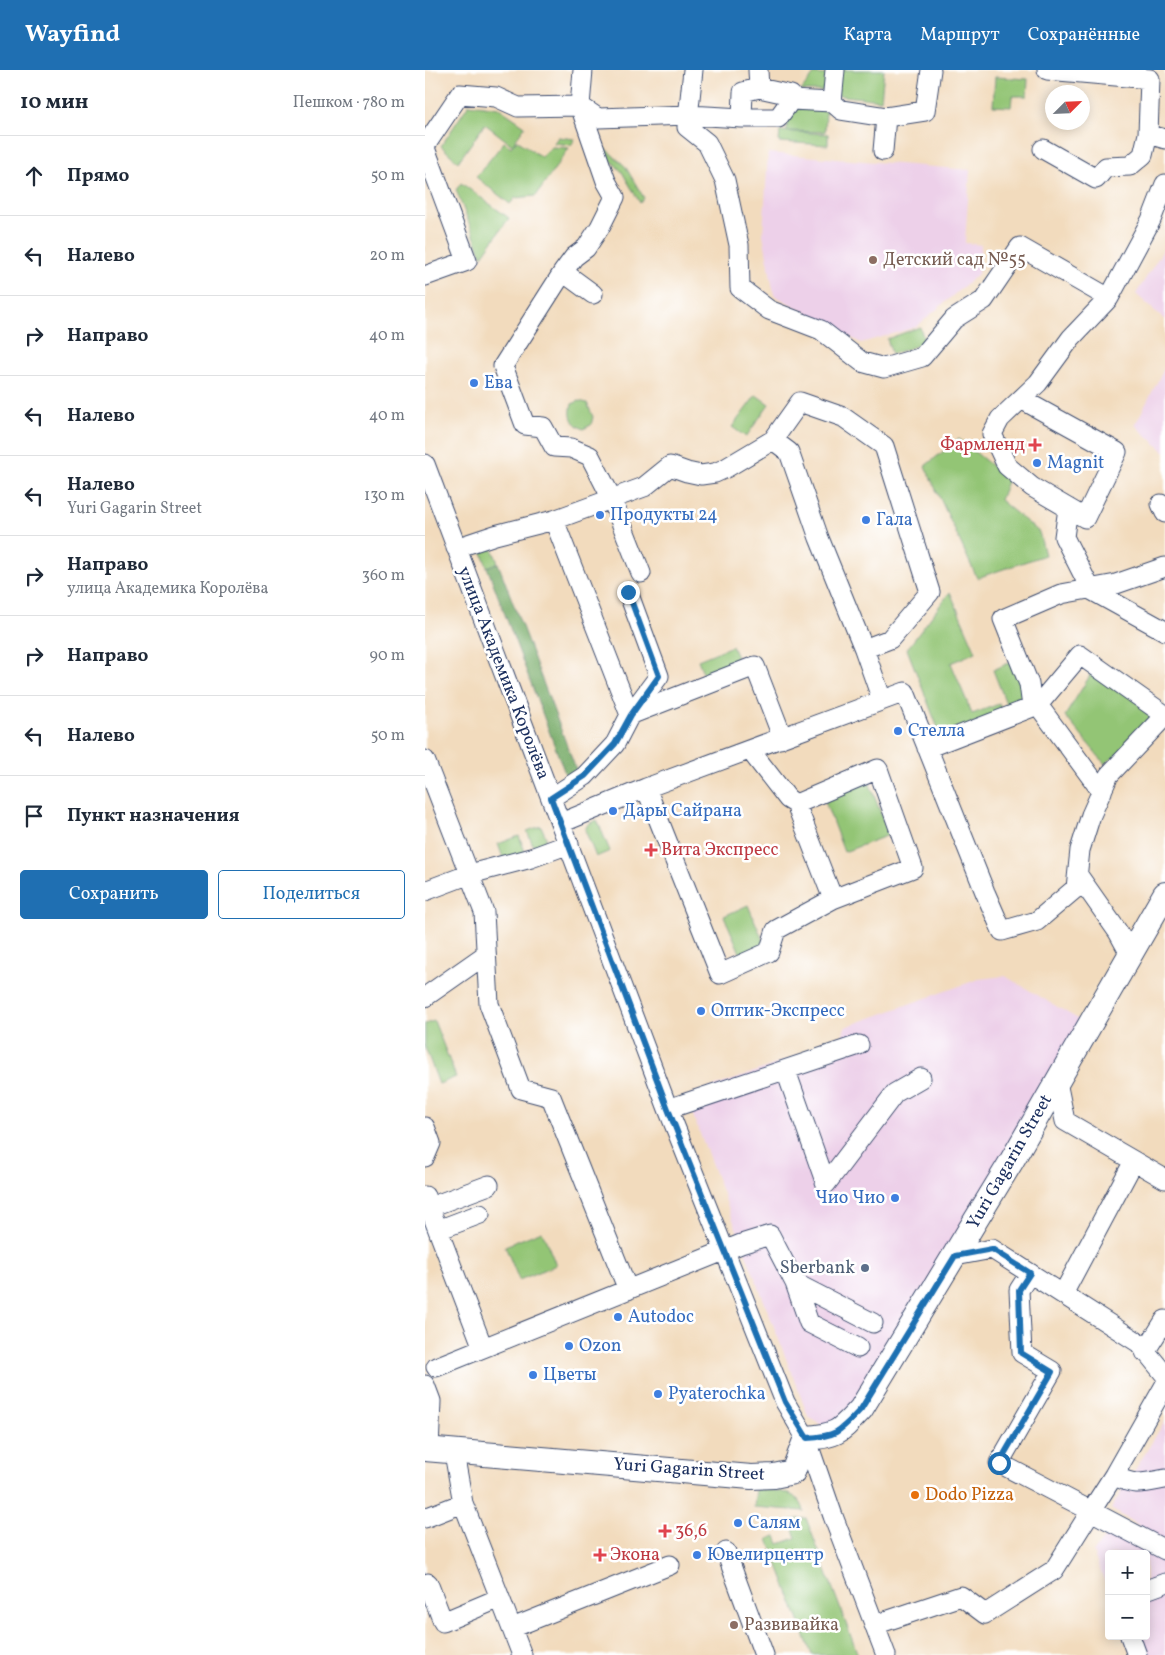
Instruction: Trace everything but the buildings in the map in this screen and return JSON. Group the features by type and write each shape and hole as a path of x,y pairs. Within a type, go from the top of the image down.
{"main road":[{"name":"Yuri Gagarin Street","path":"427,1450 751,1477 774,1476 793,1472 807,1438 827,1436 841,1430 861,1409 955,1256 1165,894"}],"street":[{"path":"583,70 580,106 606,181 615,198 600,227 585,248 574,257 563,272 503,366 525,425 543,427 554,447 571,448 590,456 611,497 641,573"},
{"path":"693,70 687,127 707,143 725,180 739,245 740,288 769,310 821,330 862,362 884,368 921,358 954,319 984,300 1020,247 1109,298"},
{"path":"832,102 835,70"},
{"path":"791,100 832,102 841,110 887,117 925,111 931,70"},
{"path":"1043,149 1096,179 1106,167 1130,166 1143,156 1156,136 1151,74 1047,70"},
{"path":"425,276 467,261 425,147 459,94 496,97 518,107 580,106 598,118 689,115 742,118 778,118 791,100 791,95 758,79 743,92 742,118"},
{"path":"883,151 887,117"},
{"path":"1021,399 1117,452 1085,518 1032,487 1007,466 992,434 1000,419 1021,399 1038,383 1071,338 1109,298 1151,220 1165,184"},
{"path":"563,272 593,294"},
{"path":"456,548 495,534 553,520 611,497 644,487 674,461 687,472 701,475 715,473 773,440 799,402 843,417 884,446 930,592 890,639 864,649"},
{"path":"773,440 789,452 819,538 864,649 882,700"},
{"name":"улица Академика Королёва","path":"425,464 668,1109 785,1402 807,1438 833,1516 886,1655"},
{"path":"1068,508 1065,537 1091,590 1165,631"},
{"path":"553,520 631,715"},
{"path":"1102,792 1035,706 1029,684 1003,619 1061,594 1116,584 1165,567"},
{"path":"551,798 585,776 615,744 631,715 659,676 628,592"},
{"path":"561,823 647,788 905,692 927,748 985,892 1002,931 1037,921 1076,888 1080,850 1091,816 1109,775 1165,715 1080,655 1035,706 927,748"},
{"path":"631,715 755,666 780,731 780,739"},
{"path":"750,750 788,799 796,804 833,899"},
{"path":"425,760 484,912 489,1004 521,1089 551,1097 628,1290"},
{"path":"647,788 720,974 769,952 776,930 833,899 913,868 878,769 796,804"},
{"path":"425,891 470,874 531,858 569,844"},
{"path":"1077,875 1118,932 1129,954"},
{"path":"425,997 485,955"},
{"path":"668,1109 859,1045"},
{"path":"786,1070 826,1184 895,1092 921,1078"},
{"path":"1057,1082 1065,1121 1165,1179"},
{"path":"425,1126 431,1143 425,1157"},
{"path":"1063,1294 1134,1161"},
{"path":"483,1348 427,1202 489,1186"},
{"path":"438,1230 480,1214"},
{"path":"436,1367 770,1234 795,1283 809,1323 858,1348"},
{"path":"955,1256 992,1249 1139,1343 1165,1375"},
{"path":"1030,1273 1019,1290 1021,1353 1052,1372 999,1463 1165,1550"},
{"path":"795,1283 873,1323"},
{"path":"1145,1352 1165,1320"},
{"path":"425,1385 431,1401 427,1450"},
{"path":"875,1626 961,1596 985,1614 1054,1570 1114,1475 1165,1385"},
{"path":"454,1453 463,1503 522,1655"},
{"path":"1114,1475 1127,1483 1144,1483 1165,1479"},
{"path":"425,1518 463,1503"},
{"path":"726,1552 764,1655"},
{"path":"512,1628 670,1565"},
{"path":"425,1584 428,1583 443,1622 500,1598"},
{"path":"1150,1589 1165,1583"},
{"path":"1131,1640 1137,1655"}],"shaded area":[{"name":"Детский сад №55","path":"768,153 970,170 965,243 981,245 978,274 916,327 861,343 774,295 763,234"},
{"path":"1165,247 1165,320 1136,294"},
{"path":"1165,367 1165,452 1135,425"},
{"path":"1005,976 1083,1022 850,1421 825,1427 808,1416 686,1097 841,1040 845,1027 979,979"},
{"path":"1165,1421 1165,1541 1111,1509"},
{"path":"1116,1524 1165,1545 1165,1655 1134,1655 1128,1640 1150,1640 1150,1550 1105,1550 1105,1582 1093,1552"}],"green space":[{"path":"838,70 884,70 881,100 836,95"},
{"path":"814,74 828,75 827,88 823,91 801,91"},
{"path":"995,77 1028,79 1027,96 1012,96 1011,107 993,106"},
{"path":"469,104 499,108 525,126 512,145 485,124 458,162 441,146"},
{"path":"788,108 826,110 825,132 787,131"},
{"path":"780,131 828,134 828,145 779,142"},
{"path":"558,137 575,139 571,145 554,143"},
{"path":"517,140 541,157 552,147 569,148 536,196 515,198 510,204 476,177 504,142 511,147"},
{"path":"606,149 625,166 644,198 640,203 622,172 604,153"},
{"path":"461,183 509,218 482,256 456,190"},
{"path":"920,327 925,343 892,354 887,339"},
{"path":"756,395 769,404 746,437 732,427"},
{"path":"579,401 587,403 593,417 591,425 583,429 573,422 571,416 572,404"},
{"path":"959,439 1008,479 1000,500 1039,532 1045,555 977,578 925,466"},
{"path":"491,545 498,563 487,567 482,552 484,548"},
{"path":"498,563 577,772 566,776 487,567"},
{"path":"950,592 976,652 951,663 972,714 999,704 1003,713 941,736 907,649"},
{"path":"732,646 742,669 707,683 698,660"},
{"path":"1013,661 1025,696 1022,706 1009,711 993,670"},
{"path":"1094,669 1158,717 1140,736 1105,764 1065,716"},
{"path":"869,782 889,835 844,852 824,799"},
{"path":"597,820 610,851 596,857 585,830 588,824"},
{"path":"541,826 546,837 545,846 535,850 527,831"},
{"path":"519,836 526,854 503,858 498,844"},
{"path":"748,905 765,945 741,955 724,916"},
{"path":"434,1021 456,1077 439,1084 425,1047 425,1024"},
{"path":"542,1231 556,1265 519,1280 505,1246"},
{"path":"756,1489 784,1492 791,1495 797,1499 804,1511 754,1507"},
{"path":"806,1518 858,1655 812,1655 768,1539 776,1536 779,1544 796,1538 790,1520"}],"place":[{"name":"Детский сад №55","path":"873,260"},
{"name":"Ева","path":"474,383"},
{"name":"Фармленд","path":"1035,445"},
{"name":"Magnit","path":"1037,463"},
{"name":"Продукты 24","path":"600,515"},
{"name":"Гала","path":"866,520"},
{"name":"Стелла","path":"898,731"},
{"name":"Дары Сайрана","path":"613,811"},
{"name":"Вита Экспресс","path":"651,850"},
{"name":"Оптик-Экспресс","path":"701,1011"},
{"name":"Чио Чио","path":"895,1198"},
{"name":"Sberbank","path":"865,1268"},
{"name":"Autodoc","path":"618,1317"},
{"name":"Ozon","path":"569,1346"},
{"name":"Цветы","path":"533,1375"},
{"name":"Pyaterochka","path":"658,1394"},
{"name":"Dodo Pizza","path":"915,1495"},
{"name":"Салям","path":"738,1523"},
{"name":"36,6","path":"665,1531"},
{"name":"Экона","path":"600,1555"},
{"name":"Ювелирцентр","path":"697,1555"},
{"name":"Развивайка","path":"734,1625"}],"route":[{"path":"628,592 659,676 631,715 615,744 585,776 551,798 668,1109 785,1402 807,1438 827,1436 841,1430 861,1409 955,1256 992,1249 1030,1273 1019,1290 1021,1353 1052,1372 999,1463"}]}
